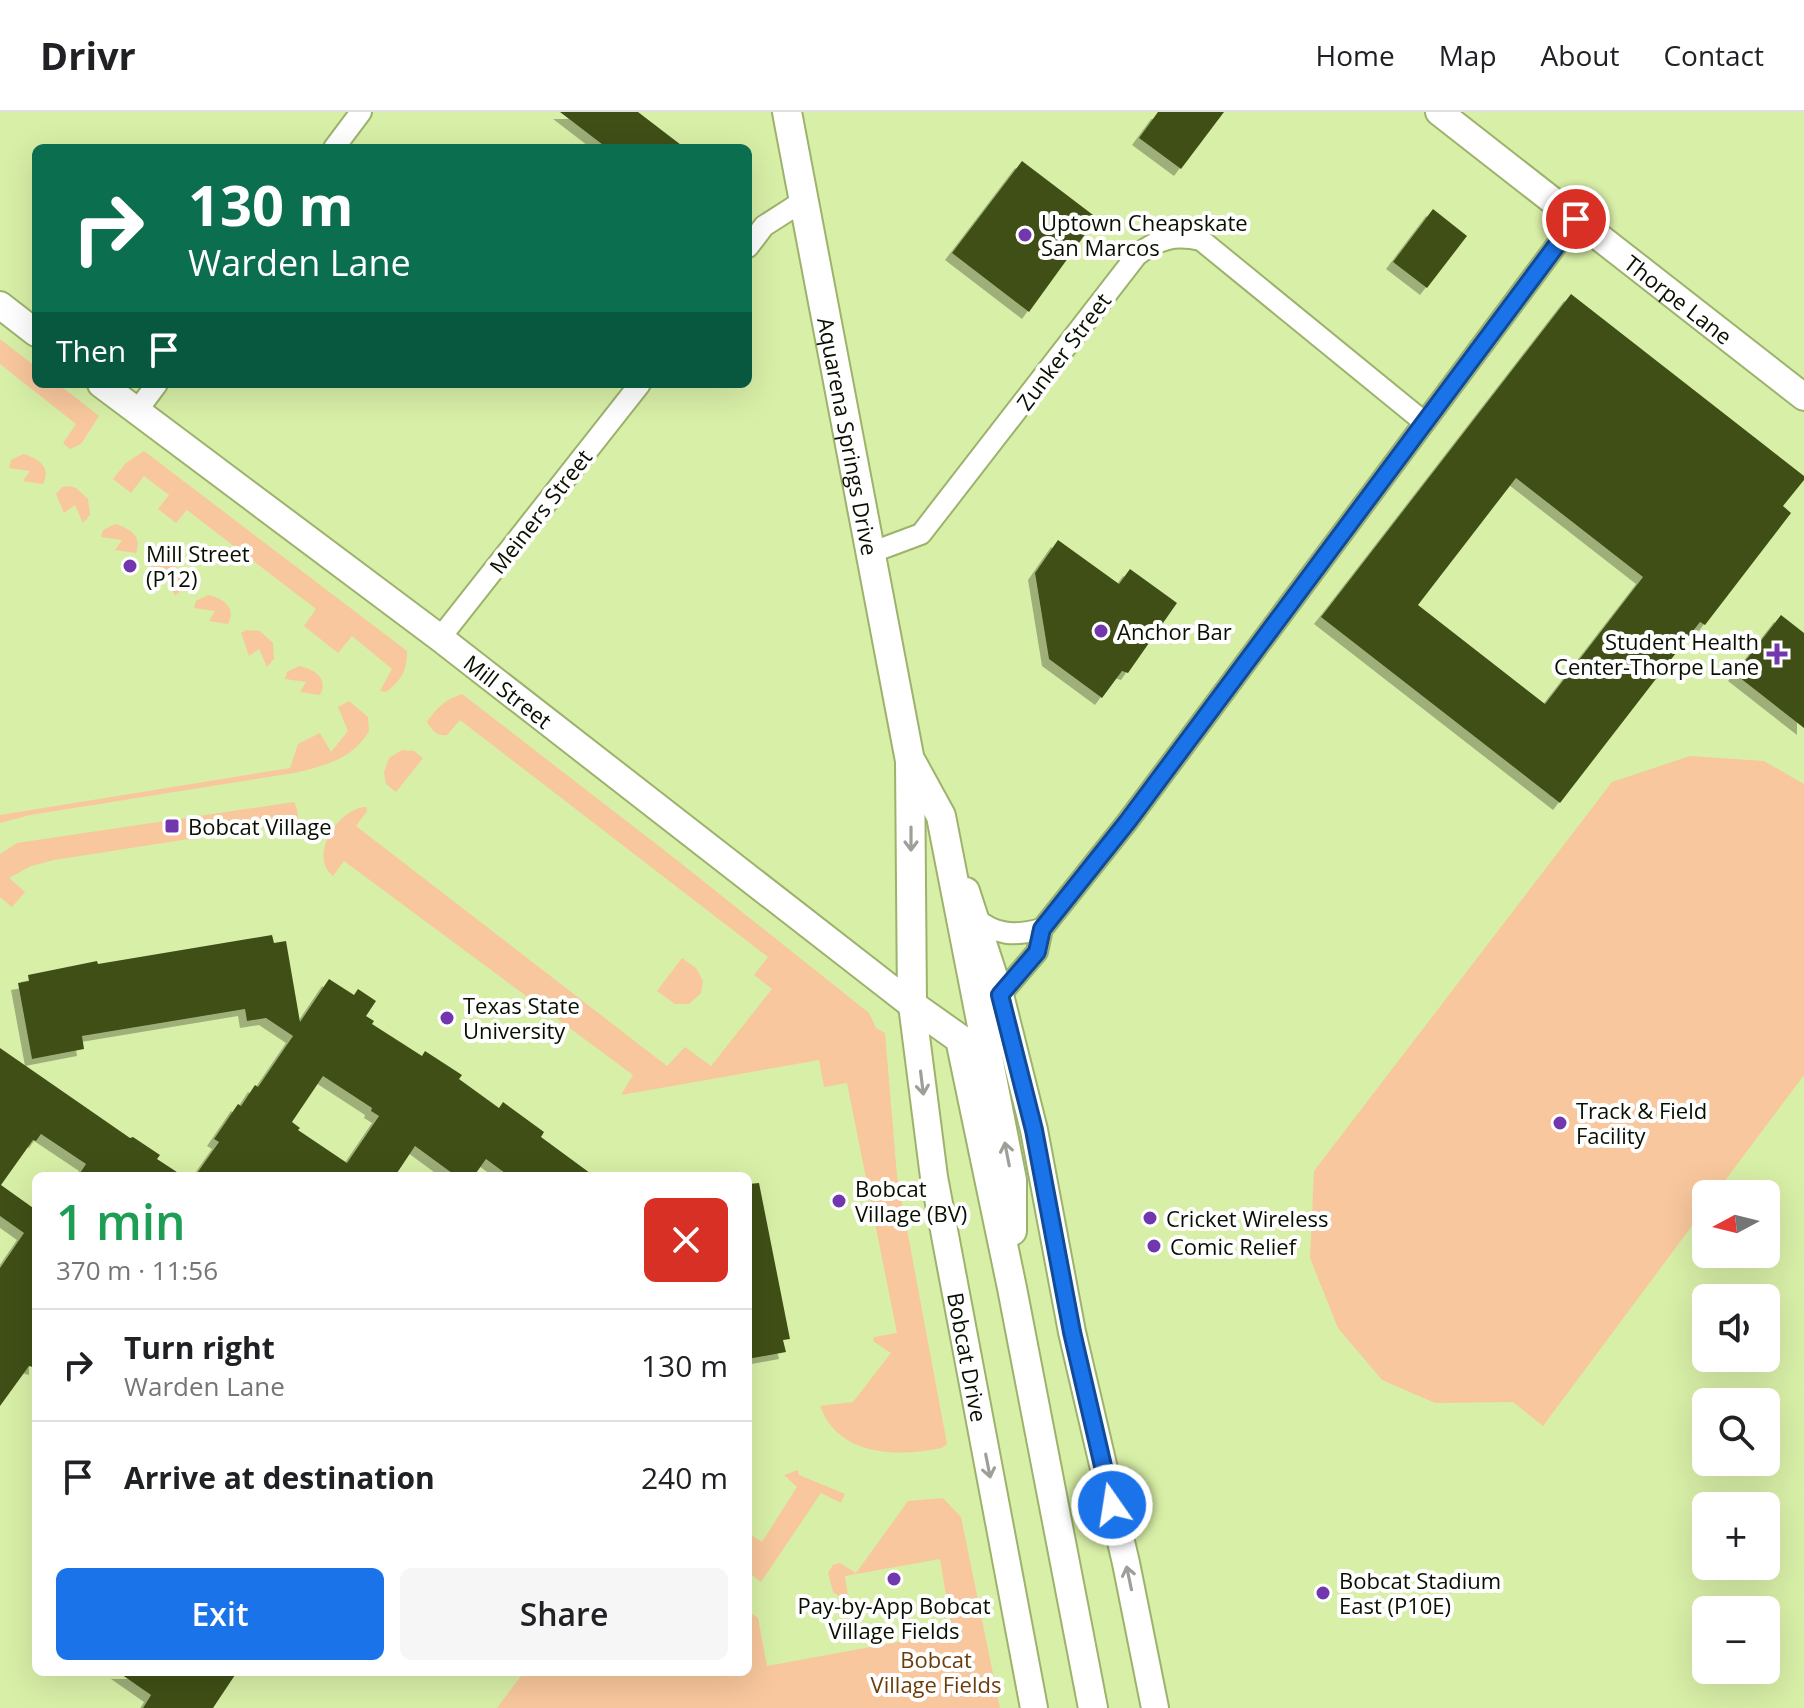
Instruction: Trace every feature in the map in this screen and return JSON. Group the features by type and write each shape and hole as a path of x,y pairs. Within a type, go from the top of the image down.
{"main road":[{"name":"Aquarena Springs Drive","path":"787,112 910,761 912,1005 960,1039 1012,1288 1093,1708"},
{"name":"Aquarena Springs Drive","path":"910,761 941,816 1012,1180 1012,1288"}],"street":[{"path":"337,144 361,112"},
{"name":"Thorpe Lane","path":"1439,112 1804,397"},
{"path":"752,242 764,226 803,201"},
{"path":"1000,995 1037,952 1042,929 1128,821 1576,219"},
{"name":"Zunker Street","path":"870,553 921,534 1137,255 1168,237 1201,240 1424,422"},
{"path":"0,305 32,330"},
{"name":"Mill Street","path":"106,388 440,638 912,1005"},
{"path":"136,412 154,388"},
{"name":"Meiners Street","path":"440,638 637,388"},
{"path":"941,816 1000,995 1034,1130 1072,1332 1126,1563 1155,1708"},
{"path":"974,917 997,933 1014,934 1042,929"},
{"name":"Bobcat Drive","path":"912,1005 934,1177 1034,1708"}],"green space":[{"path":"0,339 32,364 32,388 63,388 99,416 81,444 70,449 63,443 76,424 0,364"},
{"path":"144,451 407,651 405,670 396,683 386,692 380,691 392,669 352,636 338,653 304,626 316,609 187,510 176,523 158,509 169,495 144,476 131,493 113,479 126,463"},
{"path":"23,454 34,458 45,468 43,484 23,481 30,471 9,468 11,460"},
{"path":"70,486 88,499 90,515 83,523 75,505 64,513 56,494 62,487"},
{"path":"115,524 134,534 138,542 136,553 115,550 122,540 101,537 103,530"},
{"path":"162,559 172,563 182,578 183,588 175,596 167,578 157,585 149,562"},
{"path":"208,595 219,599 230,609 228,624 209,621 215,611 194,608 196,601"},
{"path":"246,630 260,631 273,643 274,659 267,667 259,649 249,656 241,633"},
{"path":"299,666 310,669 321,679 320,695 300,692 306,682 285,679 287,672"},
{"path":"462,694 869,1013 876,1028 885,1033 897,1176 947,1444 942,1448 907,1452 871,1450 841,1435 829,1423 820,1406 853,1402 891,1353 873,1341 874,1337 897,1333 847,1083 824,1087 819,1060 621,1095 633,1075 344,861 333,876 326,867 325,845 330,834 346,815 366,807 367,811 356,826 667,1066 685,1047 711,1066 772,989 754,975 768,957 460,720 447,735 433,730 427,722 434,712"},
{"path":"349,701 368,717 369,731 355,748 327,764 294,773 30,815 0,823 0,815 290,768 298,744 320,733 331,752 348,731 338,707"},
{"path":"402,750 414,751 423,758 396,792 386,784 384,772 389,758"},
{"name":"Track & Field Facility","path":"1690,756 1764,761 1804,784 1804,1075 1725,1180 1692,1180 1692,1226 1543,1426 1513,1402 1435,1403 1382,1380 1338,1328 1310,1258 1314,1171 1612,782"},
{"path":"294,802 298,819 290,834 285,835 278,825 54,860 31,866 9,878 25,892 12,907 0,897 0,854 17,843"},
{"path":"682,958 696,968 703,981 701,993 689,1004 675,1004 657,991"},
{"path":"798,1470 799,1475 845,1494 841,1503 821,1493 761,1582 752,1576 752,1536 762,1542 797,1487 784,1475"},
{"name":"Bobcat Village Fields","path":"943,1498 961,1517 1000,1708 497,1708 521,1676 752,1676 752,1614 758,1618 767,1666 952,1632 940,1559 845,1576 848,1597 843,1599 833,1592 828,1573 833,1565 840,1563 856,1573 908,1501"}],"building":[{"path":"560,112 638,112 680,144 602,144"},
{"path":"1158,112 1224,112 1181,169 1139,138"},
{"name":"Uptown Cheapskate San Marcos","path":"1022,161 1097,218 1029,312 952,253"},
{"path":"1433,209 1467,236 1427,288 1393,262"},
{"path":"1571,294 1804,476 1783,506 1791,513 1705,625 1700,622 1560,803 1321,617","holes":["1516,478 1643,577 1545,704 1418,605"]},
{"name":"Anchor Bar","path":"1058,540 1119,584 1130,569 1177,603 1128,673 1122,671 1102,698 1049,659 1035,573"},
{"name":"Student Health Center-Thorpe Lane","path":"1781,615 1804,633 1804,728 1735,674"},
{"path":"272,935 274,943 286,941 300,1022 329,979 354,995 358,989 376,1001 366,1016 374,1021 372,1024 422,1056 425,1051 462,1075 459,1079 499,1108 503,1102 544,1132 541,1137 589,1172 504,1172 486,1159 477,1172 451,1172 415,1146 398,1172 198,1172 219,1142 214,1139 238,1104 241,1106 255,1085 258,1087 293,1036 266,1018 247,1021 245,1009 82,1036 84,1049 32,1059 18,983 29,981 28,975 97,961 98,964","holes":["323,1076 372,1108 371,1111 379,1116 347,1163 298,1130 300,1128 292,1122"]},
{"path":"0,1048 130,1138 160,1155 157,1159 177,1172 81,1172 86,1164 41,1134 36,1141 33,1140 1,1185 32,1207 32,1367 29,1366 0,1406 0,1268 24,1233 0,1216"},
{"path":"759,1183 790,1339 783,1340 786,1352 752,1358 752,1184"},
{"path":"124,1676 234,1676 213,1708 143,1708 151,1695"}],"place":[{"name":"Uptown Cheapskate San Marcos","path":"1025,235"},
{"name":"Mill Street (P12)","path":"130,566"},
{"name":"Anchor Bar","path":"1101,631"},
{"name":"Student Health Center-Thorpe Lane","path":"1777,654"},
{"name":"Bobcat Village","path":"172,826"},
{"name":"Texas State University","path":"447,1018"},
{"name":"Track & Field Facility","path":"1560,1123"},
{"name":"Bobcat Village (BV)","path":"839,1201"},
{"name":"Cricket Wireless","path":"1150,1218"},
{"name":"Comic Relief","path":"1154,1246"},
{"name":"Pay-by-App Bobcat Village Fields","path":"894,1579"},
{"name":"Bobcat Stadium East (P10E)","path":"1323,1593"}],"route":[{"path":"1112,1505 1072,1332 1034,1130 1000,995 1037,952 1042,929 1128,821 1576,219"}]}
